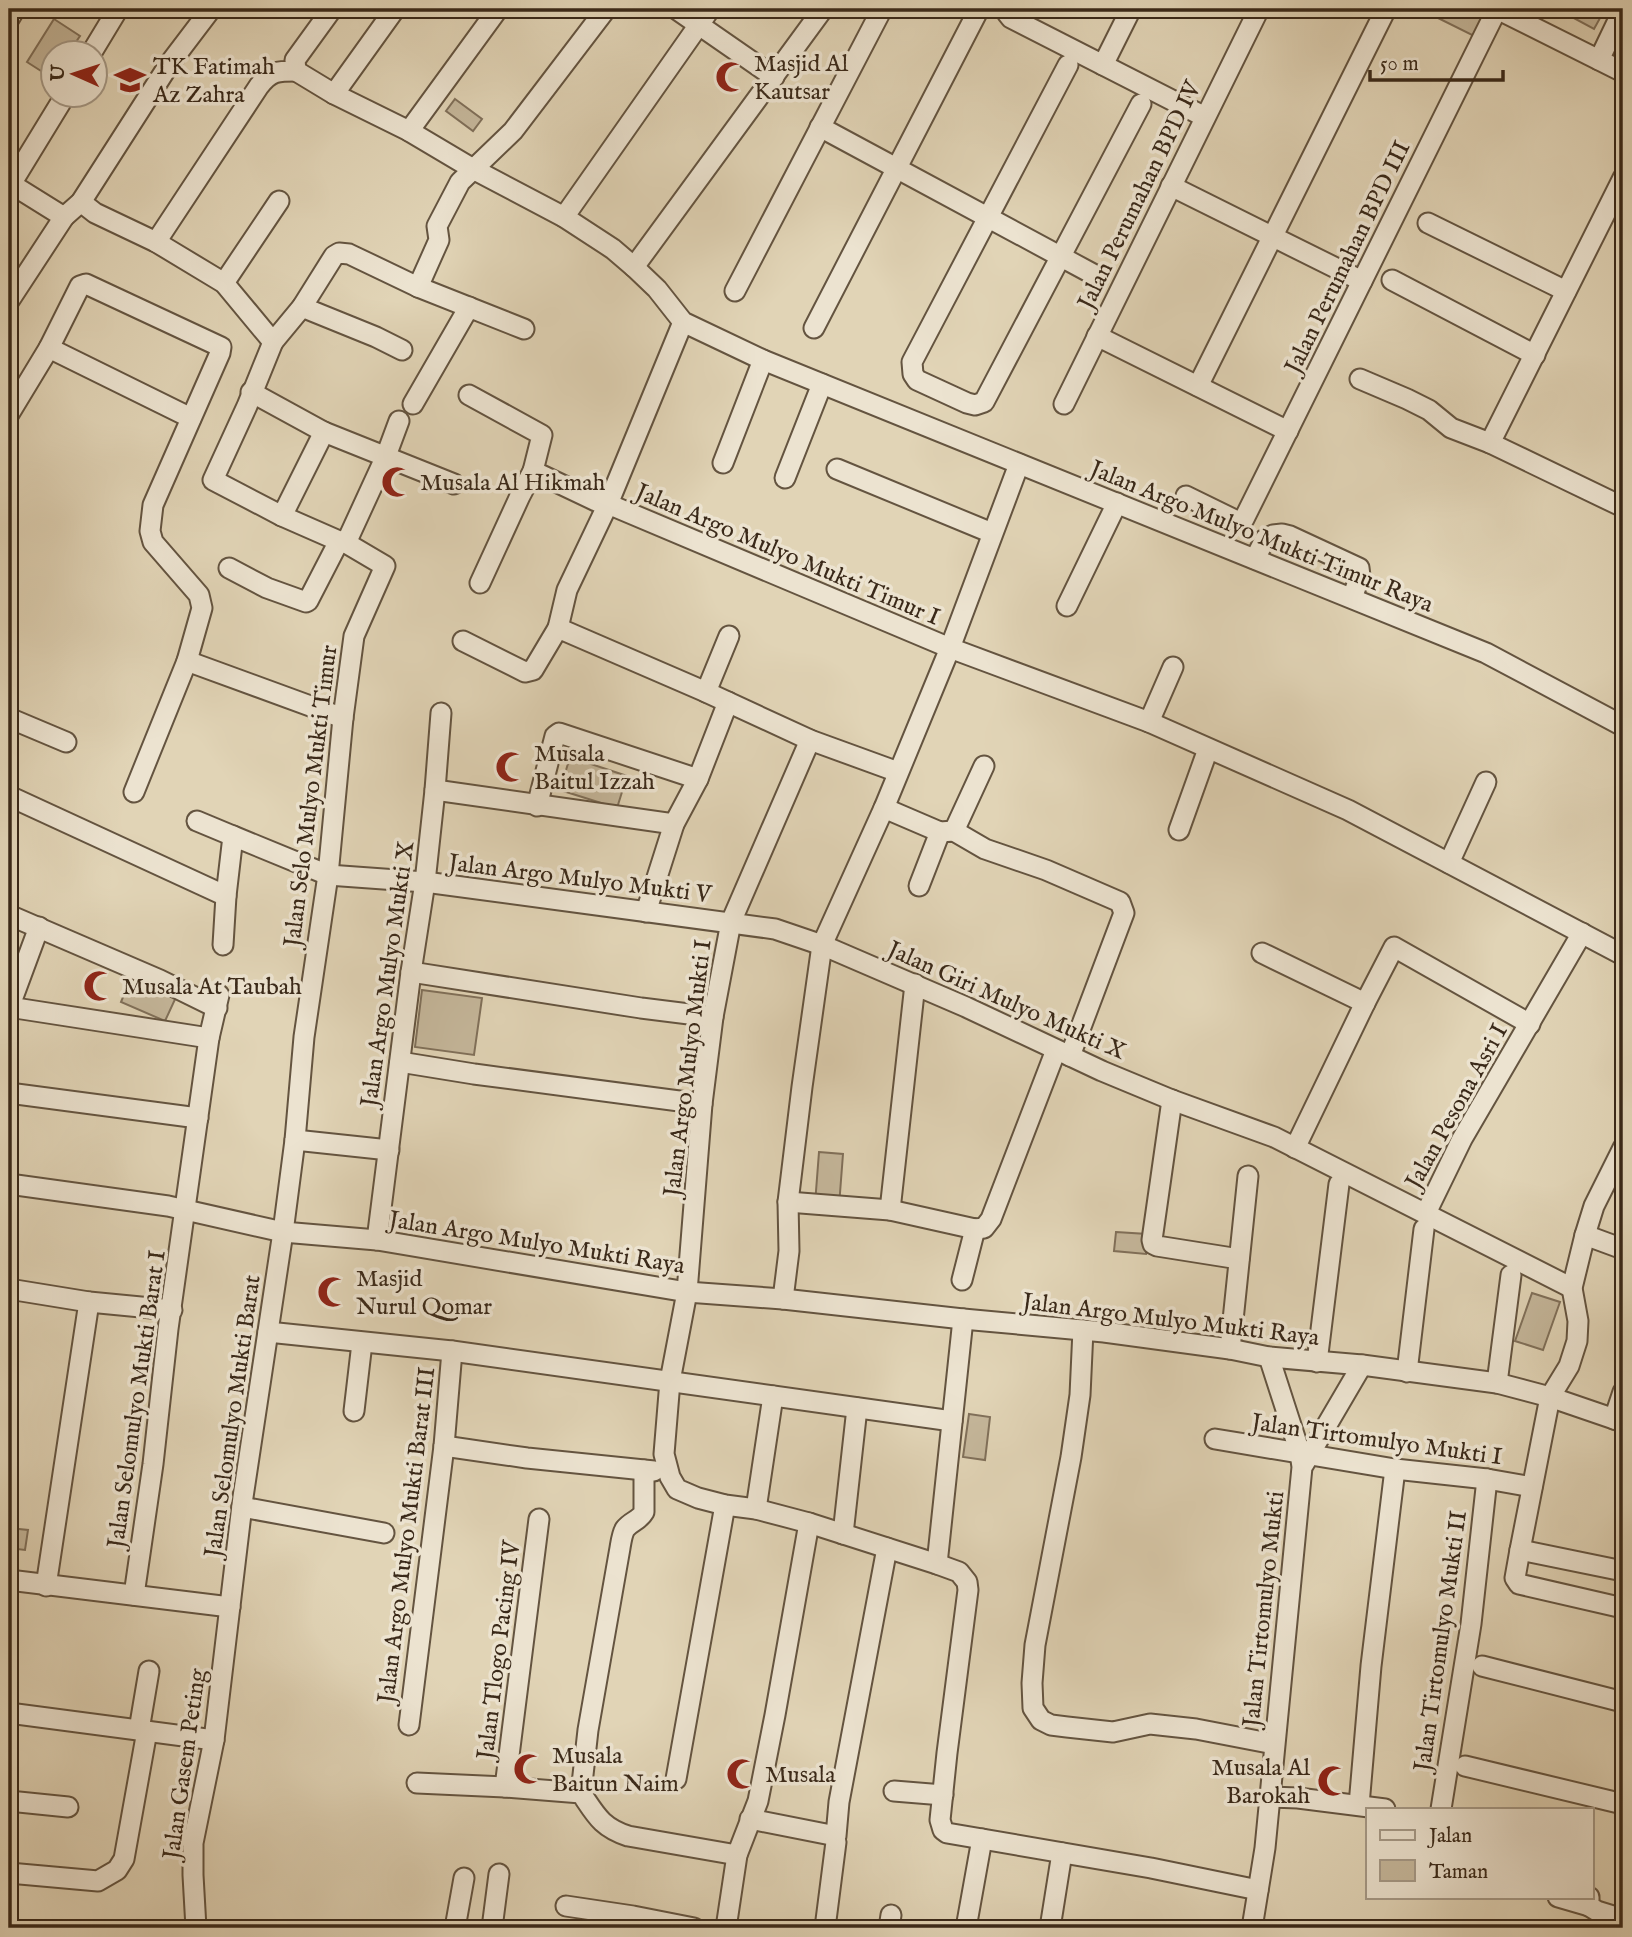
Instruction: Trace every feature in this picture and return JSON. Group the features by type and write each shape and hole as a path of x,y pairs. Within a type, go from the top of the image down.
{"street":[{"path":"100,38 118,9"},
{"path":"9,301 64,217 81,202 170,63 211,9"},
{"path":"296,71 295,60 332,9"},
{"path":"334,94 394,9"},
{"path":"410,131 498,9"},
{"path":"418,287 439,240 437,226 460,182 513,131 606,9"},
{"path":"676,9 703,17 774,77"},
{"path":"634,267 823,9"},
{"path":"735,290 883,9"},
{"path":"814,328 979,9"},
{"path":"1103,65 1131,9"},
{"name":"Jalan Perumahan BPD IV","path":"1064,404 1259,9"},
{"path":"1198,386 1385,9"},
{"name":"Jalan Perumahan BPD III","path":"1186,496 1237,521 1244,519 1497,9 1623,72"},
{"path":"1598,60 1623,10"},
{"path":"1009,13 1205,117"},
{"path":"564,217 703,17"},
{"path":"1068,65 912,362 913,374 917,380 967,403 975,405 984,402 1141,104"},
{"path":"156,242 267,75 278,71 296,71 564,217 612,249 657,289 683,323 608,504 567,590 558,628 533,670 529,672 463,641"},
{"path":"57,108 10,184 64,217"},
{"path":"820,127 1093,274"},
{"path":"1490,443 1623,178"},
{"path":"1171,186 1362,281"},
{"path":"224,283 279,201"},
{"path":"81,202 95,213 156,242 224,283 273,342"},
{"path":"1428,223 1566,291"},
{"path":"454,484 324,432 251,392 273,342 302,307 334,256 339,253 349,254 418,287 524,329"},
{"path":"1392,280 1535,355"},
{"path":"9,414 49,348 80,286 86,284 218,345 221,349 153,505 150,531 153,542 199,596 202,608 187,661 134,792"},
{"path":"414,404 469,306"},
{"path":"302,307 401,350"},
{"name":"Jalan Argo Mulyo Mukti Timur Raya","path":"683,323 763,360 1117,503 1356,590 1486,653 1623,726"},
{"path":"1097,335 1288,431"},
{"path":"49,348 191,418"},
{"path":"723,463 763,360"},
{"path":"1360,379 1429,410 1451,428 1490,443 1623,507"},
{"path":"785,478 822,384"},
{"name":"Jalan Selo Mulyo Mukti Timur","path":"251,392 213,479 386,566 354,635 328,875 304,1037 283,1232"},
{"path":"469,395 542,435 533,471 481,583"},
{"path":"229,568 267,588 308,601 386,456 399,421"},
{"path":"282,516 324,432"},
{"path":"783,1299 789,1251 788,1202 822,944 884,808 950,648 1019,464"},
{"path":"837,469 992,534"},
{"path":"533,471 608,504"},
{"path":"1067,606 1117,503"},
{"name":"Jalan Argo Mulyo Mukti Timur I","path":"608,504 950,648 1149,722 1348,810 1623,955"},
{"path":"1258,553 1265,539 1273,535 1290,536 1356,565 1360,571 1356,590"},
{"path":"558,628 810,740 898,772"},
{"path":"706,692 729,636"},
{"path":"187,661 343,718"},
{"path":"1149,722 1173,667"},
{"path":"646,912 674,824 698,779 729,702"},
{"name":"Jalan Argo Mulyo Mukti X","path":"377,1240 425,882 440,713"},
{"path":"9,718 66,742"},
{"path":"537,806 555,736 559,733 698,779"},
{"name":"Jalan Argo Mulyo Mukti I","path":"810,740 730,922 713,1017 702,1104 687,1292 670,1381 664,1454 670,1477 677,1489 698,1498 725,1506 756,1509 809,1522 959,1572 967,1582 968,1590 940,1819 943,1830 947,1833 982,1839"},
{"path":"1179,830 1208,749"},
{"path":"919,886 984,765"},
{"path":"1449,863 1486,782"},
{"path":"435,790 674,824"},
{"path":"9,796 226,895"},
{"path":"788,1202 890,1210 975,1229 984,1228 991,1219 1124,913 1120,902 1046,870 985,849 947,831 884,808"},
{"name":"Jalan Argo Mulyo Mukti V","path":"197,821 328,875 425,882 730,922 775,929 822,944"},
{"path":"223,945 233,836"},
{"path":"9,915 40,928 9,1007 209,1038"},
{"name":"Jalan Selomulyo Mukti Barat I","path":"40,928 160,980 218,1001 209,1038 134,1595"},
{"name":"Jalan Pesona Asri I","path":"1425,1221 1462,1139 1582,933"},
{"name":"Jalan Giri Mulyo Mukti X","path":"822,944 967,1006 1063,1053 1172,1100"},
{"name":"Jalan Pesona Asri I","path":"1365,1003 1394,947 1530,1024"},
{"path":"1262,953 1365,1003 1295,1148"},
{"path":"411,972 713,1017"},
{"path":"890,1210 915,984"},
{"path":"400,1062 702,1104"},
{"path":"9,1093 198,1118"},
{"path":"1172,1100 1153,1244 1240,1259"},
{"name":"Jalan Pesona Asri I","path":"1172,1100 1274,1137 1425,1221 1572,1287"},
{"path":"295,1140 389,1150"},
{"path":"1621,1156 1594,1206 1572,1287 1578,1321 1577,1341 1569,1366 1550,1397 1515,1578 1519,1584 1623,1608"},
{"path":"1230,1349 1248,1176"},
{"name":"Jalan Argo Mulyo Mukti Raya","path":"9,1184 186,1209 283,1232 377,1240 687,1292 783,1299 1083,1330 1230,1349 1269,1357 1362,1365 1497,1383 1619,1420"},
{"path":"1317,1362 1339,1184"},
{"path":"1407,1372 1425,1221"},
{"path":"962,1280 975,1229"},
{"name":"Jalan Selomulyo Mukti Barat","path":"230,1607 242,1507 283,1232"},
{"path":"1586,1235 1623,1249"},
{"path":"1497,1383 1511,1275"},
{"path":"9,1289 89,1302 172,1310"},
{"path":"46,1586 89,1302"},
{"path":"937,1564 963,1319"},
{"path":"1083,1330 1080,1395 1071,1457 1035,1645 1033,1709 1041,1720 1068,1727 1113,1732 1150,1724 1196,1729 1274,1744"},
{"path":"268,1332 452,1351 952,1421"},
{"path":"354,1411 362,1343"},
{"name":"Jalan Argo Mulyo Mukti Barat III","path":"409,1725 444,1446 452,1351"},
{"name":"Jalan Tirtomulyo Mukti","path":"1252,1928 1265,1848 1304,1458 1269,1357"},
{"name":"Jalan Tirtomulyo Mukti","path":"1304,1458 1362,1365"},
{"path":"1619,1420 1623,1392"},
{"path":"756,1509 774,1396"},
{"path":"843,1534 857,1408"},
{"name":"Jalan Tirtomulyo Mukti I","path":"1215,1440 1304,1458 1487,1479 1532,1487"},
{"path":"444,1446 527,1458 650,1470 644,1512 641,1518 625,1529 620,1548 588,1730 581,1793 600,1820 612,1830 628,1836 737,1855"},
{"path":"1359,1805 1371,1666 1395,1469"},
{"name":"Jalan Tirtomulyo Mukti II","path":"1441,1808 1471,1624 1487,1479"},
{"path":"676,1779 725,1506"},
{"path":"242,1507 384,1533"},
{"name":"Jalan Tlogo Pacing IV","path":"505,1787 539,1519"},
{"path":"726,1928 737,1855 758,1801 809,1522"},
{"path":"750,1819 836,1836 841,1789 887,1548"},
{"path":"1520,1550 1623,1571"},
{"path":"9,1580 230,1607"},
{"name":"Jalan Gasem Peting","path":"196,1928 192,1875 193,1843 214,1740 230,1607"},
{"path":"1482,1666 1623,1702"},
{"path":"9,1873 97,1881 117,1870 124,1859 149,1671"},
{"path":"9,1713 214,1740"},
{"path":"1465,1766 1623,1804"},
{"path":"417,1783 581,1793"},
{"path":"894,1791 943,1795"},
{"path":"1269,1797 1378,1808"},
{"path":"9,1801 68,1807"},
{"path":"966,1928 982,1839 1258,1890"},
{"path":"825,1928 836,1842"},
{"path":"1050,1928 1062,1853"},
{"path":"492,1928 499,1874"},
{"path":"455,1928 464,1878"},
{"path":"1566,1898 1589,1901 1597,1911 1623,1919"},
{"path":"566,1906 694,1928"}],"green space":[{"path":"1443,9 1472,9 1486,16 1476,37 1438,18"},
{"path":"1557,9 1605,9 1594,29"},
{"path":"54,19 80,36 79,38 42,38"},
{"path":"38,44 38,69 27,62"},
{"path":"455,99 482,119 473,131 446,111"},
{"path":"570,757 627,776 617,808 560,790"},
{"path":"132,975 177,995 165,1021 121,1002"},
{"path":"422,990 482,998 474,1055 415,1047"},
{"path":"819,1152 843,1154 839,1206 815,1204"},
{"path":"1116,1232 1147,1234 1146,1254 1114,1251"},
{"path":"1532,1293 1560,1302 1543,1350 1515,1341"},
{"path":"969,1414 990,1417 985,1460 963,1457"},
{"path":"9,1528 28,1530 25,1550 9,1548"}],"place":[{"name":"Masjid Al Kautsar","path":"731,77"},
{"name":"TK Fatimah Az Zahra","path":"130,80"},
{"name":"Musala Al Hikmah","path":"397,482"},
{"name":"Musala Baitul Izzah","path":"511,767"},
{"name":"Musala At Taubah","path":"99,986"},
{"name":"Masjid Nurul Qomar","path":"333,1292"},
{"name":"Musala Baitun Naim","path":"529,1769"},
{"name":"Musala","path":"742,1774"},
{"name":"Musala Al Barokah","path":"1333,1781"}]}
